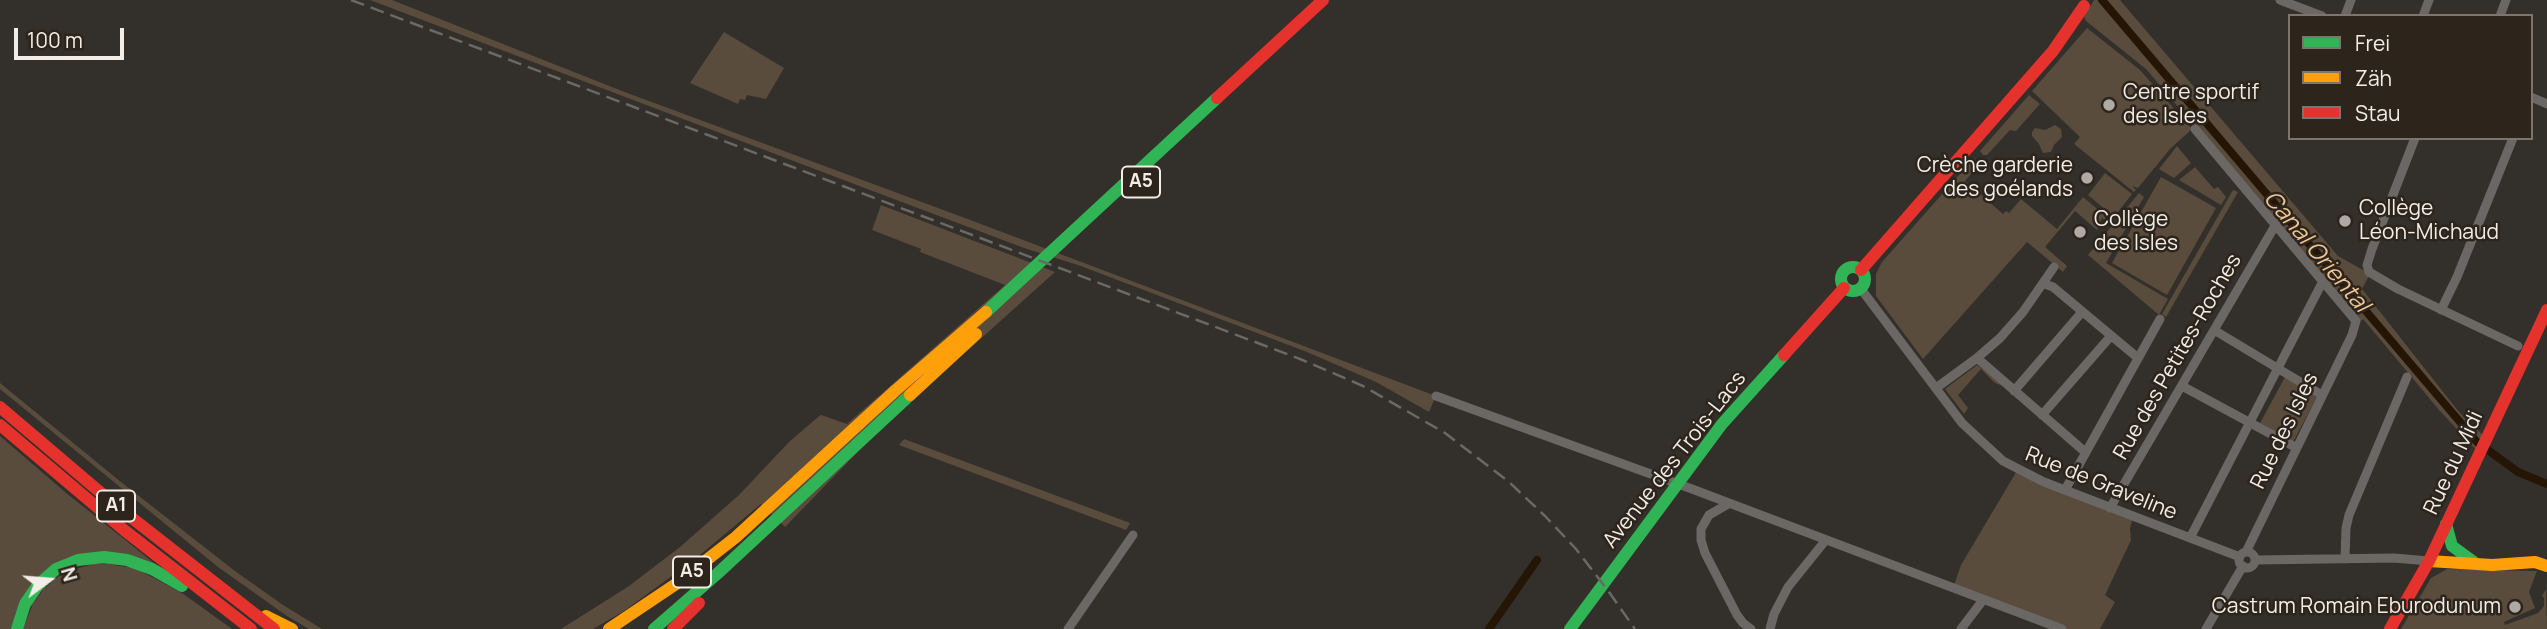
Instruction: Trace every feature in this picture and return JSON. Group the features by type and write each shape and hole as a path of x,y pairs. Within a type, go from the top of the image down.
{"main road":[{"name":"A5","path":"654,629 763,532 773,512 808,471 1003,296 1323,0"},
{"name":"A5","path":"609,629 773,512 1338,0"},
{"path":"1861,270 2053,51 2086,3"},
{"path":"1851,267 1861,270 1865,279 1861,289 1852,291 1844,288 1841,279 1844,270 1851,267"},
{"name":"Avenue des Trois-Lacs","path":"1570,629 1722,424 1844,288"},
{"name":"Rue du Midi","path":"2390,629 2429,561 2547,310"},
{"name":"A1","path":"0,407 114,504 274,629"},
{"name":"A1","path":"0,425 133,537 251,629"},
{"path":"640,629 773,512"},
{"path":"2446,524 2455,549 2467,559 2487,565"},
{"path":"673,629 763,532"},
{"path":"17,629 28,598 50,574 78,560 104,557 127,560 152,569 251,629"},
{"path":"2429,561 2487,565 2535,562 2547,566"},
{"path":"236,600 292,629"}],"street":[{"path":"2286,1 2317,14"},
{"path":"2190,538 2323,281 2195,129"},
{"path":"2414,140 2367,265 2370,274 2518,346"},
{"path":"2441,310 2512,140"},
{"name":"Rue des Petites-Roches","path":"2110,508 2276,224"},
{"path":"1936,388 1978,358 2023,312 2045,284 2054,267"},
{"name":"Rue des Isles","path":"2206,629 2243,559 2356,326 2354,317 2323,281"},
{"path":"2045,284 2053,287 2138,358"},
{"name":"Rue de Graveline","path":"1861,289 1968,429 1992,452 2027,474 2064,490 2243,559"},
{"path":"2014,391 2082,312"},
{"path":"2064,490 2160,319"},
{"path":"2214,330 2322,395"},
{"path":"2042,415 2110,337"},
{"path":"1978,358 2084,451"},
{"path":"2345,559 2349,515 2407,377"},
{"path":"2182,386 2295,447"},
{"path":"1436,396 2062,629"},
{"path":"1728,504 1709,515 1701,529 1701,540 1737,615 1751,629"},
{"path":"1068,629 1133,535"},
{"path":"1770,629 1774,614 1788,587 1825,541"},
{"path":"2243,559 2252,554 2255,561 2394,558 2429,561"},
{"path":"2394,558 2412,568 2415,579 2412,591"},
{"path":"1961,629 1983,600"}],"shaded area":[{"path":"370,0 392,0 622,91 1436,396 1429,412 1376,382 1307,352 1078,265 1024,248"},
{"path":"2094,0 2120,0 2338,256 2370,274 2362,289 2459,412 2484,436 2478,452 2363,319 2361,321 2356,317 2146,69 2086,21 2084,17"},
{"name":"Centre sportif des Isles","path":"2087,28 2140,70 2192,129 2170,149 2138,188 2132,186 2136,190 2134,192 2074,144 2080,137 2032,91"},
{"path":"724,32 784,68 766,99 747,95 745,100 740,99 738,104 690,83"},
{"path":"2029,95 2040,104 2016,131 2010,130 1987,155 1983,155 1980,151"},
{"path":"2055,125 2061,129 2062,137 2051,152 2043,153 2032,132 2035,128 2045,130"},
{"path":"2177,146 2191,163 2174,178 2159,169"},
{"path":"1974,158 1980,164 1965,181 2003,214 2006,211 2009,213 2021,199 2057,229 2083,197 2107,217 2105,220 2102,218 2097,230 2075,211 2045,247 2067,266 2063,272 2027,242 1923,359 1876,296 1876,274 1882,262"},
{"path":"2195,167 2214,189 2218,187 2226,197 2221,205 2179,180"},
{"path":"2105,173 2132,194 2114,217 2088,195"},
{"path":"2161,177 2216,208 2167,295 2112,263"},
{"path":"2233,190 2238,192 2166,317 2162,314"},
{"path":"2139,193 2144,197 2106,263 2168,299 2159,315 2088,255"},
{"path":"881,205 1055,272 877,432 785,527 761,504 695,559 624,611 593,629 561,629 629,586 680,547 739,495 789,442 818,417 821,415 847,424 1005,285 872,230"},
{"path":"1977,365 2006,387 1995,383 1981,369 1958,395 1968,408 1964,414 1945,389"},
{"path":"2285,377 2317,397 2293,442 2259,425"},
{"path":"0,383 235,571 322,629 309,629 287,616 218,567 0,389"},
{"path":"0,436 159,567 64,562 14,629 0,629"},
{"path":"904,439 1130,523 1126,530 899,445"},
{"path":"2018,469 2133,516 2131,540 2105,595 2115,602 2100,629 2062,629 1953,588 1961,565"},
{"path":"98,563 135,568 182,593 232,629 23,629 36,596 63,572"},
{"path":"2447,569 2537,571 2529,592 2535,608 2504,622 2505,625 2538,613 2544,606 2542,596 2546,589 2547,629 2401,629 2431,578"}],"waterway":[{"name":"Canal Oriental","path":"2102,0 2477,442 2518,472 2547,484"},
{"path":"1489,629 1537,560"}],"railway":[{"path":"351,0 1300,359 1363,386 1445,433 1508,481 1576,549 1635,629"}],"traffic: fast":[{"path":"986,312 1217,98"},
{"path":"1853,267 1862,270 1865,279 1862,288 1853,291 1844,288 1841,279 1844,270 1853,267"},
{"path":"1570,629 1722,424 1784,355"},
{"path":"654,629 910,395"},
{"path":"2446,524 2452,546 2474,562"},
{"path":"17,629 25,604 38,585 56,569 78,560 104,557 127,560 152,569 182,586"}],"traffic: slow":[{"path":"609,629 676,584 736,537 896,390 986,312"},
{"path":"910,395 976,334"},
{"path":"2429,561 2492,565 2535,562 2547,566"},
{"path":"266,616 292,629"}],"traffic: jam":[{"path":"1217,98 1323,0"},
{"path":"1861,270 2053,51 2084,6"},
{"path":"1784,355 1844,288"},
{"path":"2390,629 2429,561 2547,310"},
{"path":"0,407 114,504 274,629"},
{"path":"0,425 124,530 251,629"},
{"path":"673,629 699,603"}],"place":[{"name":"Centre sportif des Isles","path":"2109,105"},
{"name":"Crèche garderie des goélands","path":"2087,178"},
{"name":"Collège Léon-Michaud","path":"2345,221"},
{"name":"Collège des Isles","path":"2080,232"},
{"name":"Castrum Romain Eburodunum","path":"2515,607"}]}
